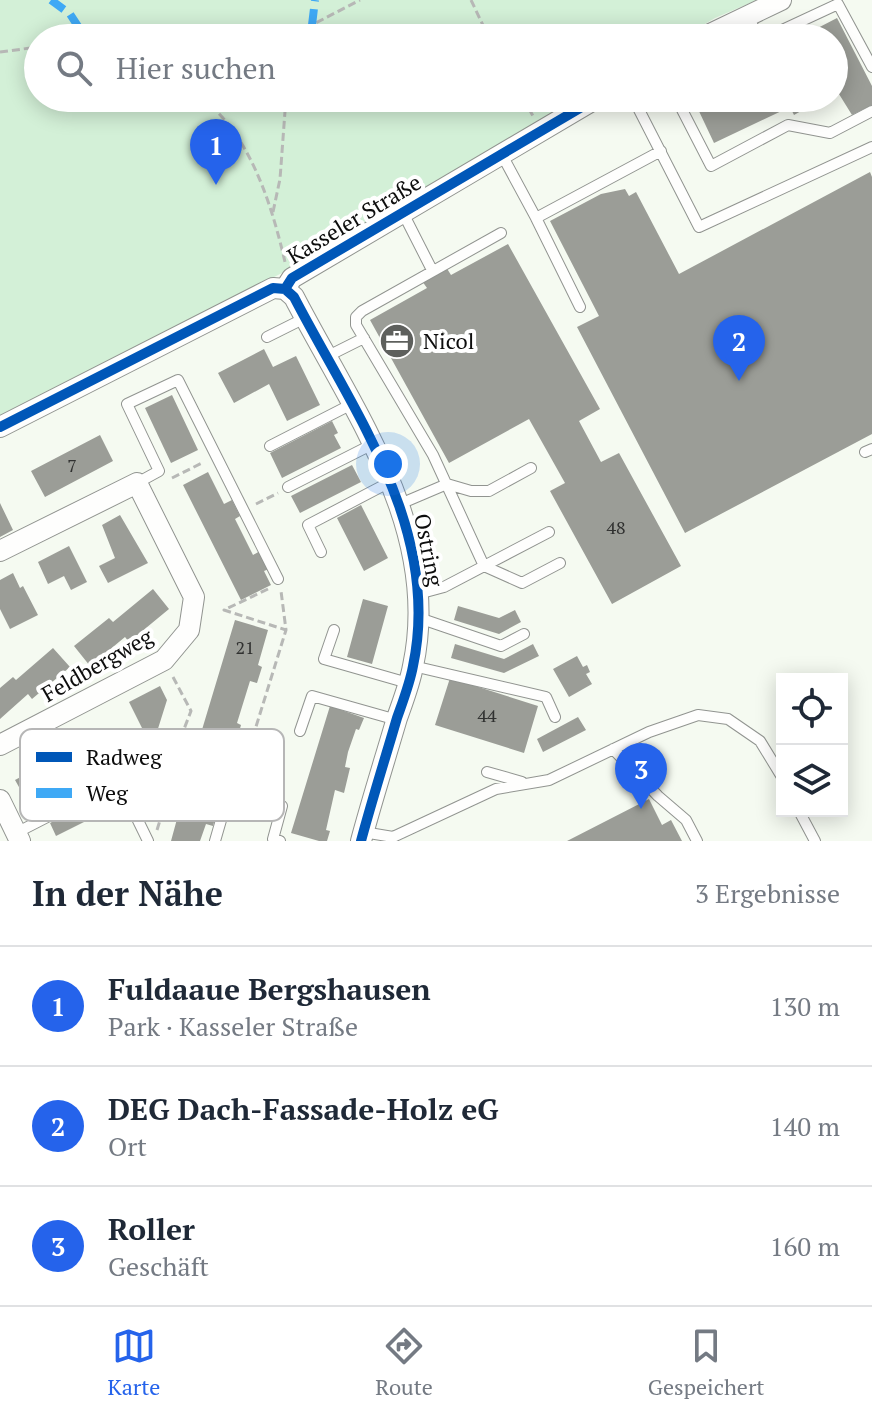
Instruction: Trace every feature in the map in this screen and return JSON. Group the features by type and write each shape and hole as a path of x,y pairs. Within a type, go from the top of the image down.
{"street":[{"path":"730,24 781,0"},
{"name":"Kasseler Straße","path":"0,427 288,283 574,112"},
{"name":"Ostring","path":"288,283 392,481 411,541 419,618 411,674 362,837"},
{"path":"0,551 139,488"},
{"name":"Feldbergweg","path":"31,729 164,660 189,630 194,597 139,488"},
{"name":"Feldbergweg","path":"0,745 20,735"},
{"path":"0,800 18,837"}],"lane":[{"path":"795,24 838,4 872,67"},
{"path":"748,15 752,24"},
{"path":"686,112 711,166 788,125 830,133 872,111"},
{"path":"640,112 699,227 872,147"},
{"path":"536,218 661,151"},
{"path":"502,155 580,307"},
{"path":"403,213 432,270"},
{"path":"501,233 362,311 356,317 356,325 397,391 447,484 484,566 522,583 560,563"},
{"path":"267,337 305,318"},
{"path":"325,358 364,338"},
{"path":"139,488 159,471 127,404 178,380 278,579"},
{"path":"270,446 352,404"},
{"path":"288,487 373,444"},
{"path":"400,504 447,484 471,491 489,491 531,468"},
{"path":"321,552 308,525 392,481"},
{"path":"418,594 444,587 549,532"},
{"path":"419,618 501,646 524,634"},
{"path":"334,630 324,659 546,697 555,717"},
{"path":"300,731 312,696 397,720"},
{"path":"362,837 393,837 496,789 549,780 649,732 698,715 728,719 760,741 776,767"},
{"path":"613,749 686,820 697,841"},
{"path":"487,772 528,784"},
{"path":"802,817 815,841"},
{"path":"18,837 45,821"},
{"path":"139,821 150,841"},
{"path":"215,841 221,821"},
{"path":"278,821 273,839 280,841"}],"path":[{"path":"314,24 360,0"},
{"path":"471,0 482,24"},
{"path":"0,52 24,49"},
{"path":"218,112 239,139 273,212 288,283"},
{"path":"273,212 280,179 285,112"},
{"path":"139,488 215,457"},
{"path":"245,510 288,487"},
{"path":"255,729 286,630 280,583 224,610 286,630"},
{"path":"164,660 191,711 184,729"},
{"path":"150,841 157,821"}],"green space":[{"path":"0,0 757,0 705,24 24,24 24,112 555,112 284,272 0,416"}],"building":[{"path":"837,18 840,24 825,24"},
{"path":"848,39 872,86 872,105 852,115 848,109"},
{"path":"699,112 779,112 714,143"},
{"path":"870,172 872,434 685,533 577,327 599,316 550,221 601,194 625,189 629,196 636,192 679,274"},
{"path":"508,244 600,409 579,421 601,462 619,453 681,566 612,604 550,491 565,483 529,419 449,463 370,320 427,288 422,281 446,267 451,275"},
{"path":"264,349 273,367 296,356 320,405 287,421 269,384 234,403 218,373"},
{"path":"172,395 198,450 171,463 145,408"},
{"path":"332,421 338,433 334,435 341,448 282,478 270,453"},
{"path":"100,435 113,461 45,497 31,471"},
{"path":"352,465 361,482 300,513 291,496"},
{"path":"208,472 224,504 232,500 240,516 235,519 253,555 260,551 269,569 264,571 271,585 241,600 183,485"},
{"path":"0,503 13,530 0,537"},
{"path":"361,505 388,558 364,571 337,518"},
{"path":"120,515 148,563 108,583 99,566 115,558 102,525"},
{"path":"69,546 87,582 71,590 64,576 48,584 38,562"},
{"path":"13,573 38,615 10,629 0,609 0,580"},
{"path":"153,589 169,609 129,642 125,637 90,666 74,646 109,618 113,622"},
{"path":"363,599 388,606 372,664 347,657"},
{"path":"458,606 499,618 515,610 521,622 499,634 454,620"},
{"path":"235,620 268,630 258,665 262,667 257,683 250,681 237,723 241,725 240,729 202,729"},
{"path":"455,644 504,659 533,644 539,656 504,673 451,658"},
{"path":"53,648 70,667 32,699 28,694 0,719 0,688 13,677 16,680"},
{"path":"577,656 583,667 587,665 590,672 586,674 592,684 569,697 553,669"},
{"path":"450,678 538,706 524,753 435,725"},
{"path":"160,686 167,700 158,729 142,729 129,702"},
{"path":"330,706 364,718 359,730 356,729 348,752 345,767 350,768 344,793 335,790 326,830 330,831 327,841 319,841 291,833"},
{"path":"578,717 586,730 543,752 537,739"},
{"path":"649,799 662,825 671,820 682,841 567,841"},
{"path":"54,821 86,821 56,836 50,823"},
{"path":"176,821 214,821 213,826 206,824 200,841 171,841"}],"marked path":[{"path":"51,0 70,14 76,24"},
{"path":"312,24 315,0"}],"cycle path":[{"path":"285,289 292,278 573,112"},
{"path":"0,427 273,288 285,289"},
{"path":"285,289 294,297 365,428 404,520 415,567 419,616 413,666 361,841"}],"place":[{"name":"Fuldaaue Bergshausen","path":"216,185"},
{"name":"Nicol","path":"397,341"},
{"name":"DEG Dach-Fassade-Holz eG","path":"739,381"},
{"name":"Roller","path":"641,809"}]}
